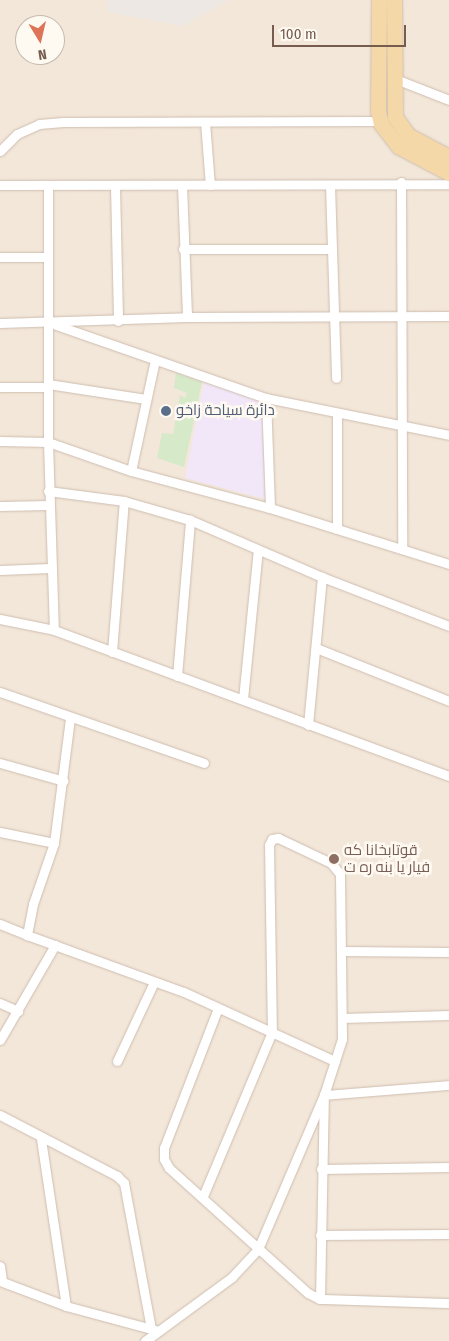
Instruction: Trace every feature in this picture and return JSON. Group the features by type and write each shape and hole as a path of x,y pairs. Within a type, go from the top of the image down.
{"main road":[{"path":"379,0 380,122 388,136 398,146 449,173"},
{"path":"394,0 393,111 400,128 449,158"}],"street":[{"path":"393,78 449,100"},
{"path":"205,122 210,185"},
{"path":"0,151 17,134 39,124 380,122"},
{"path":"0,184 115,186 401,182 449,184"},
{"path":"401,182 403,317 401,427 402,550"},
{"path":"182,184 187,316"},
{"path":"330,184 336,378"},
{"path":"48,185 48,491 54,630"},
{"path":"115,186 118,321"},
{"path":"183,250 331,249"},
{"path":"0,258 48,257"},
{"path":"0,323 118,321 187,316 449,316"},
{"path":"49,322 266,398 401,427 449,435"},
{"path":"131,471 155,360"},
{"path":"0,388 48,385 146,399"},
{"path":"266,398 270,508"},
{"path":"336,529 337,414"},
{"path":"0,441 48,442 131,471 270,508 449,564"},
{"path":"48,491 124,501 190,520 322,577 449,626"},
{"path":"112,652 124,501"},
{"path":"0,506 49,505"},
{"path":"177,676 190,520"},
{"path":"243,699 258,550"},
{"path":"0,570 50,568"},
{"path":"308,725 322,577"},
{"path":"0,619 54,630 449,776"},
{"path":"316,648 449,701"},
{"path":"0,692 70,718 204,763"},
{"path":"27,935 33,904 54,843 64,781 70,718"},
{"path":"0,763 64,781"},
{"path":"0,832 54,843"},
{"path":"145,1341 154,1330 232,1277 258,1249 324,1095 342,1040 342,951 339,870 331,863 280,838 272,839 269,845 272,1032 203,1196"},
{"path":"0,924 218,1008 335,1061"},
{"path":"0,1040 56,946"},
{"path":"342,951 449,952"},
{"path":"117,1061 154,982"},
{"path":"0,1003 18,1011"},
{"path":"218,1008 164,1154 169,1168 203,1196 258,1249 308,1293 320,1299 449,1303"},
{"path":"342,1018 449,1015"},
{"path":"324,1095 449,1085"},
{"path":"320,1299 324,1095"},
{"path":"0,1115 41,1139 117,1176 124,1183 154,1330"},
{"path":"41,1139 66,1306"},
{"path":"322,1169 449,1167"},
{"path":"320,1235 449,1234"},
{"path":"0,1266 1,1281 66,1306 154,1330"}],"shaded area":[{"path":"0,0 449,0 449,1341 0,1341"},
{"path":"108,0 229,0 183,26 108,12"},
{"path":"204,382 263,401 265,499 185,478"}],"green space":[{"path":"176,373 202,382 184,467 157,458 162,433 173,434 180,395 185,398 187,393 174,388"}],"place":[{"name":"دائرة سياحة زاخو","path":"166,411"},
{"name":"قوتابخانا كه فيار يا بنه ره ت","path":"334,859"}]}
